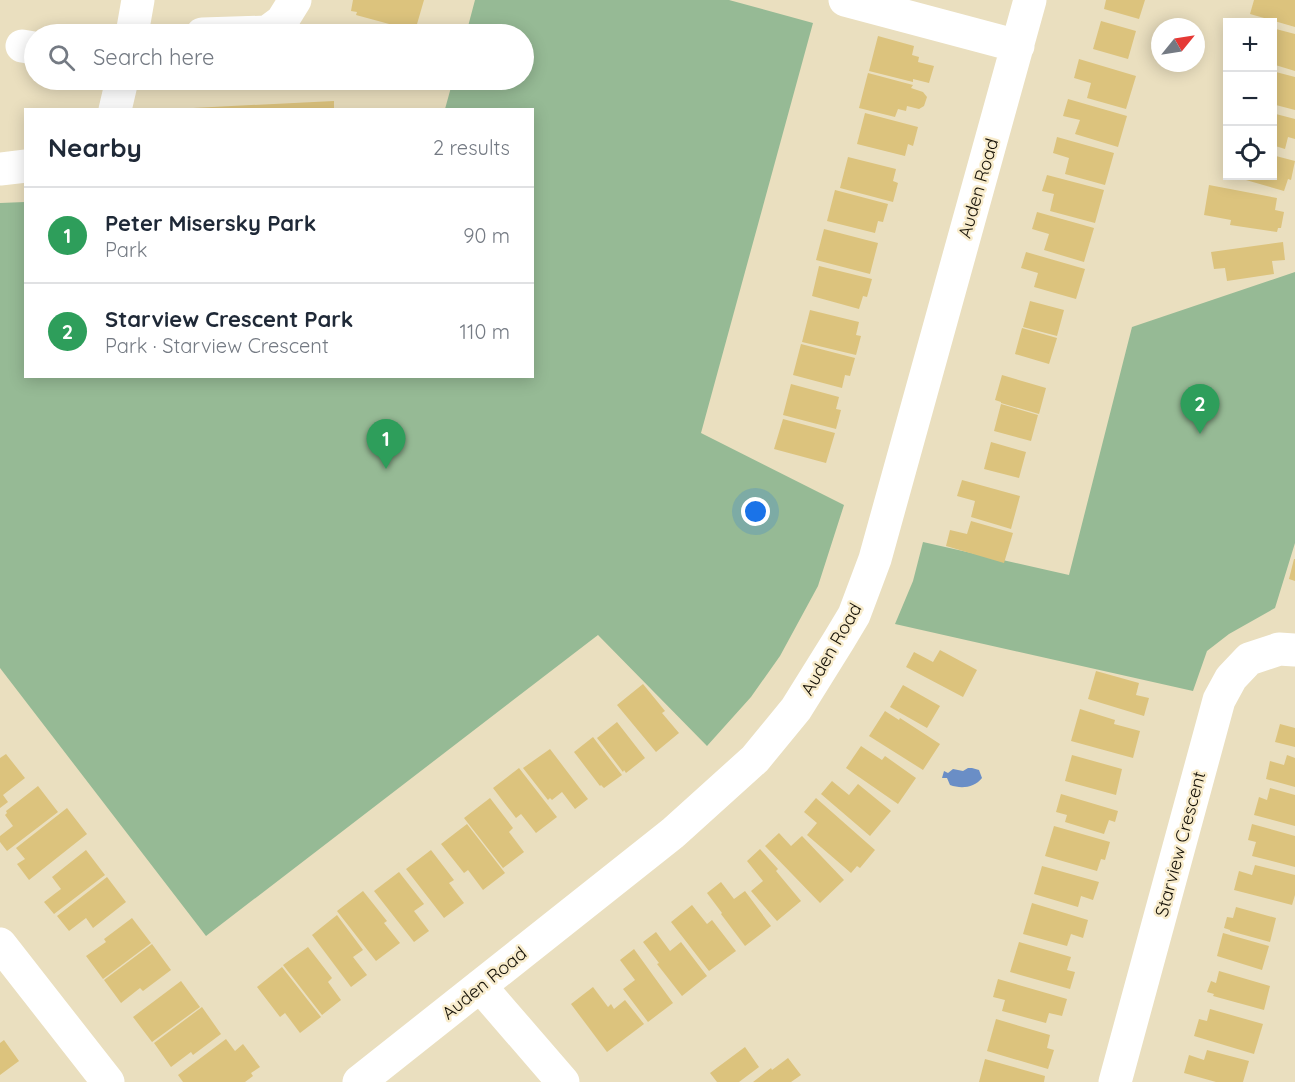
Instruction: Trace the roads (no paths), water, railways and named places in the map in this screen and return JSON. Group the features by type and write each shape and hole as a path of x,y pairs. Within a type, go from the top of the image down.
{"street":[{"path":"134,24 138,0"},
{"path":"278,24 295,0"},
{"path":"844,0 1018,46"},
{"name":"Auden Road","path":"359,1082 673,833 755,759 796,709 854,615 875,559 1030,0"},
{"path":"115,108 120,90"},
{"path":"0,169 24,166"},
{"name":"Starview Crescent","path":"1115,1082 1219,700 1231,678 1250,659 1279,649 1295,650"},
{"path":"0,944 108,1082"},
{"path":"480,986 563,1082"}],"water":[{"path":"968,768 979,770 982,778 971,786 950,785 947,778 942,778 944,771 948,773 953,769 963,771"}],"place":[{"name":"Starview Crescent Park","path":"1200,434"},
{"name":"Peter Misersky Park","path":"386,469"}]}
